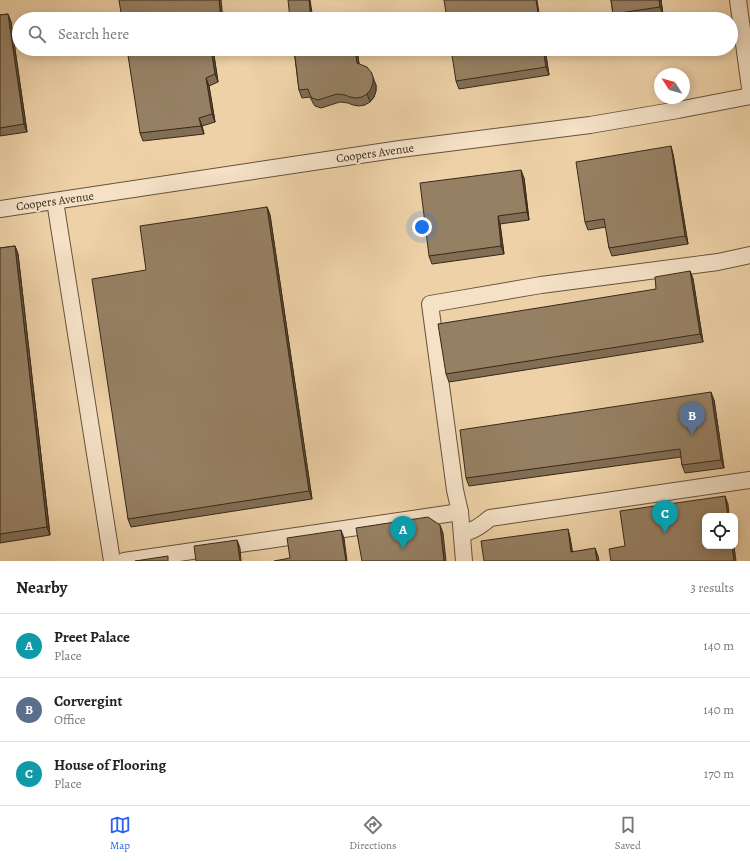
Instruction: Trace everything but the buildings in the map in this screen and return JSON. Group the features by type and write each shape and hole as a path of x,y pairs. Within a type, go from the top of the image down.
{"street":[{"path":"738,0 750,88"},
{"name":"Coopers Avenue","path":"0,209 400,149 590,126 750,96"},
{"path":"56,201 112,561"},
{"path":"464,561 460,512 455,490 430,304 541,285 710,263 750,255"},
{"path":"462,533 481,527 490,518 750,480"},
{"path":"124,561 460,512"}],"place":[{"name":"Corvergint","path":"692,435"},
{"name":"House of Flooring","path":"665,533"},
{"name":"Preet Palace","path":"403,549"}]}
